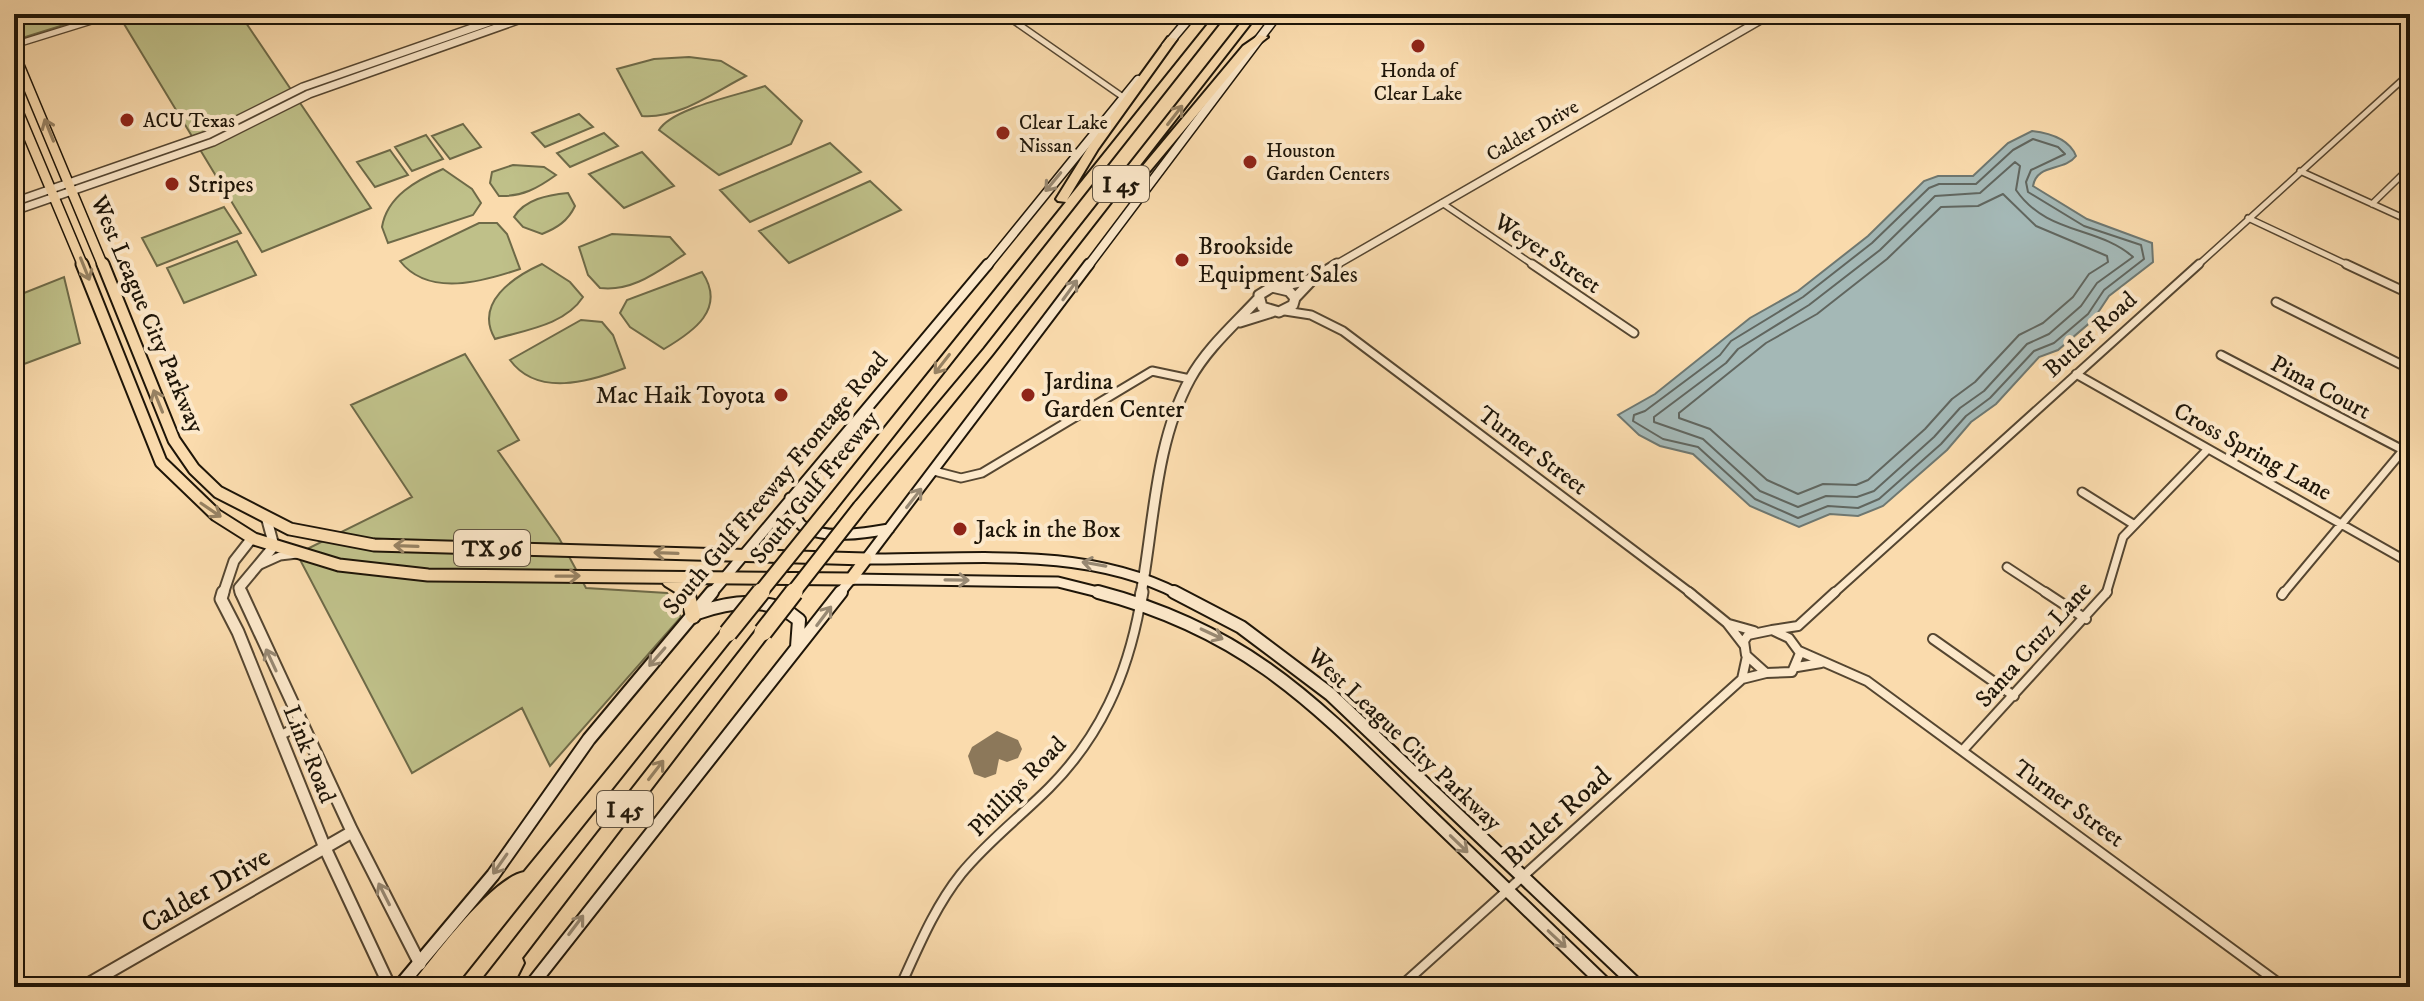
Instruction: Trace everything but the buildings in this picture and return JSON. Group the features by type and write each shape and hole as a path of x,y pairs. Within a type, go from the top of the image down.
{"highway":[{"name":"South Gulf Freeway","path":"442,987 1221,14"},
{"name":"South Gulf Freeway","path":"488,987 860,507 960,386 1253,14"},
{"path":"960,386 1010,336 1247,48 1263,37"},
{"path":"990,303 999,277 1061,201 1093,148 1172,39"},
{"path":"420,987 493,901 538,868"},
{"path":"502,987 534,927"}],"main road":[{"name":"South Gulf Freeway Frontage Road","path":"399,987 493,875 589,739 1000,250 1193,14"},
{"path":"530,987 614,874 796,653 1278,14"},
{"name":"West League City Parkway","path":"14,53 174,440 194,469 218,492 267,520 290,529 374,545 866,559 1074,561 1145,577 1241,627 1295,664 1639,987"},
{"name":"West League City Parkway","path":"14,102 54,192 161,462 191,496 252,538 297,554 382,571 495,578 1058,582 1140,603 1215,634 1266,665 1321,710 1608,987"},
{"path":"790,498 805,527 854,533 889,529"},
{"path":"658,577 681,585 691,596 694,615 718,604 771,605 793,613 799,620 796,653"}],"street":[{"path":"14,45 114,14"},
{"path":"14,202 54,192 207,135 303,87 512,14"},
{"path":"71,186 213,142 309,94 535,14"},
{"path":"1004,14 1123,97"},
{"name":"Calder Drive","path":"1295,299 1313,279 1771,14"},
{"name":"Butler Road","path":"1798,626 2410,73"},
{"path":"2372,204 2410,167"},
{"path":"2300,171 2410,221"},
{"path":"14,211 54,192"},
{"name":"Weyer Street","path":"1442,203 1634,333"},
{"path":"2248,218 2410,294"},
{"name":"Calder Drive","path":"1278,287 1313,279"},
{"path":"1140,603 1170,431 1190,379 1217,342 1266,289 1278,287 1289,291 1295,299 1285,311 1273,311 1237,323"},
{"path":"1258,299 1262,307 1273,311"},
{"name":"Turner Street","path":"1295,299 1311,315"},
{"path":"2276,302 2410,369"},
{"name":"Turner Street","path":"1285,311 1311,315 1343,331 1727,623 1744,645"},
{"name":"Pima Court","path":"2221,355 2403,450"},
{"path":"934,471 961,478 982,473 1152,371 1190,379"},
{"name":"Cross Spring Lane","path":"2076,374 2410,563"},
{"path":"2282,595 2410,442"},
{"name":"Santa Cruz Lane","path":"1963,750 2109,591 2117,550 2133,524 2208,449"},
{"path":"2082,492 2133,524"},
{"path":"267,520 274,546"},
{"name":"Link Road","path":"252,538 234,561 221,599 325,848 390,987"},
{"name":"Link Road","path":"274,546 239,588 352,832 420,964"},
{"path":"254,568 280,556 297,554"},
{"path":"2007,567 2086,619"},
{"name":"Phillips Road","path":"900,987 927,926 960,875 983,849 1052,786 1105,715 1123,681 1135,641 1140,603"},
{"name":"Turner Street","path":"1727,623 1754,631"},
{"path":"1742,679 1747,656 1744,645 1754,631 1798,626 1797,667"},
{"path":"1772,630 1789,638 1798,649"},
{"path":"1933,639 2014,696"},
{"name":"Turner Street","path":"1798,649 1867,681 2284,987"},
{"path":"1747,656 1766,673 1784,674 1797,667 1824,662"},
{"name":"Butler Road","path":"1400,987 1742,679 1766,673"},
{"path":"279,736 301,725"},
{"name":"Calder Drive","path":"83,987 352,832"}],"green space":[{"path":"14,14 99,14 19,39"},
{"path":"118,14 240,14 371,208 262,252"},
{"path":"689,57 721,61 746,76 683,109 642,116 617,69 654,59"},
{"path":"765,86 802,121 791,144 719,175 659,130 666,122 691,109"},
{"path":"579,114 593,127 545,147 532,133"},
{"path":"463,124 481,147 450,159 432,136"},
{"path":"604,133 618,146 570,167 557,153"},
{"path":"426,135 443,159 412,171 395,147"},
{"path":"830,143 861,172 750,222 720,190"},
{"path":"390,150 408,175 375,187 357,162"},
{"path":"642,152 674,186 624,208 589,174"},
{"path":"513,165 544,167 556,175 529,191 499,196 490,183 492,172"},
{"path":"443,169 472,189 481,203 473,215 388,243 382,227 390,206 405,190"},
{"path":"870,181 901,210 789,263 759,231"},
{"path":"568,193 575,206 565,220 547,232 542,234 523,227 514,217 531,202"},
{"path":"224,207 241,233 157,266 142,238"},
{"path":"479,223 497,223 507,234 520,269 474,281 441,283 426,280 400,261"},
{"path":"612,234 670,237 685,254 634,283 600,288 588,275 579,247"},
{"path":"237,241 256,275 184,303 167,268"},
{"path":"542,264 570,282 583,297 555,320 495,339 489,314 493,303 519,276"},
{"path":"702,272 709,285 709,308 695,327 664,349 630,327 620,313 627,300"},
{"path":"64,277 80,343 24,364 14,410 14,297"},
{"path":"581,320 602,322 613,335 625,368 580,381 549,382 521,372 510,360"},
{"path":"465,354 519,440 498,451 559,538 586,588 667,593 681,617 550,766 522,708 412,773 297,554 412,497 351,405"}],"water":[{"path":"2032,131 2063,141 2076,156 2040,174 2033,186 2087,219 2152,243 2153,262 2109,296 2093,320 2058,350 2039,357 1996,404 1971,422 1947,450 1883,506 1858,516 1830,514 1799,527 1750,506 1693,454 1660,446 1639,435 1618,415 1655,394 1750,318 1798,291 1868,236 1924,181 1938,176 1973,176 2008,143"}],"taxiway":[{"path":"997,744 1007,749"},
{"path":"983,756 985,764"}],"place":[{"name":"Honda of Clear Lake","path":"1418,46"},
{"name":"ACU Texas","path":"127,120"},
{"name":"Clear Lake Nissan","path":"1003,133"},
{"name":"Houston Garden Centers","path":"1250,162"},
{"name":"Stripes","path":"172,184"},
{"name":"Brookside Equipment Sales","path":"1182,260"},
{"name":"Mac Haik Toyota","path":"781,395"},
{"name":"Jardina Garden Center","path":"1028,395"},
{"name":"Jack in the Box","path":"960,529"}]}
